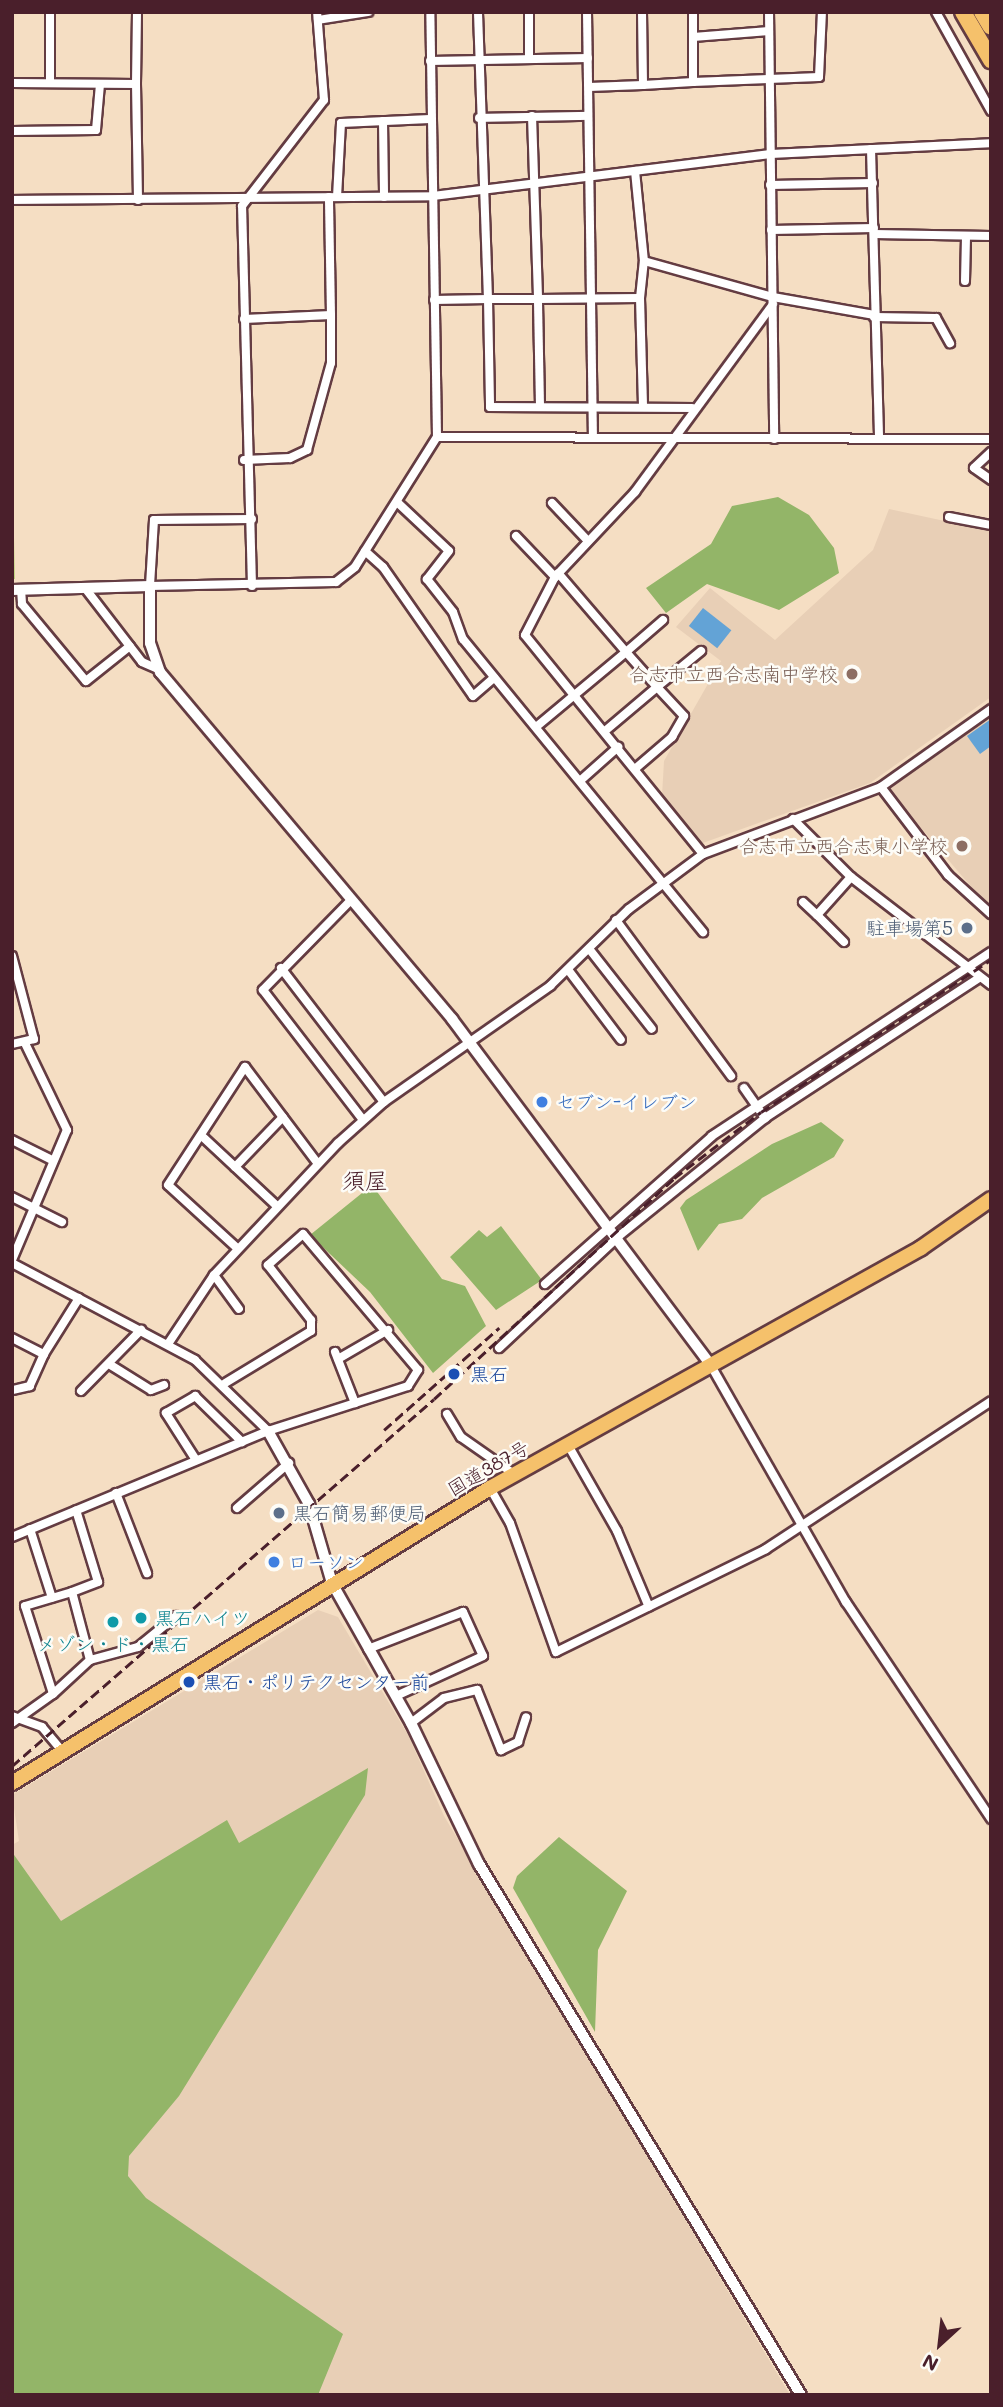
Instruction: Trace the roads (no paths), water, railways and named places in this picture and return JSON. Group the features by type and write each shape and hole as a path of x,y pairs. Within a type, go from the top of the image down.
{"highway":[{"path":"963,12 991,60"},
{"path":"982,12 991,27"},
{"name":"国道387号","path":"12,1783 332,1583 490,1488 568,1445 708,1361 921,1248 991,1199"}],"street":[{"path":"50,12 50,83"},
{"path":"137,12 138,200"},
{"path":"252,586 252,519 244,460 246,198 324,100 317,16 368,12"},
{"path":"130,646 86,681 22,604 17,589 252,586 336,582 365,551 437,437 430,12"},
{"path":"478,12 479,118 486,190 490,407 643,405 692,408"},
{"path":"529,12 529,59"},
{"path":"587,12 593,437"},
{"path":"642,12 643,85"},
{"path":"693,12 693,82"},
{"path":"769,12 774,439"},
{"path":"589,87 819,77 822,12"},
{"path":"936,12 991,111"},
{"path":"693,37 769,31"},
{"path":"430,61 588,58"},
{"path":"12,83 136,85"},
{"path":"12,131 96,130 100,84"},
{"path":"532,116 537,184 540,406"},
{"path":"479,118 588,116"},
{"path":"244,460 290,458 307,450 331,363 333,197 337,128 383,121 430,119"},
{"path":"383,121 384,197"},
{"path":"12,200 433,196 770,154 991,143"},
{"path":"871,149 878,439"},
{"path":"635,171 644,261 640,298 643,405"},
{"path":"770,185 873,183"},
{"path":"771,230 991,236"},
{"path":"965,281 966,237"},
{"path":"644,261 773,300 874,316 936,318 950,343"},
{"path":"434,300 640,298"},
{"path":"703,853 526,635 556,575 586,538 635,492 692,408 773,300"},
{"path":"244,318 331,315"},
{"path":"437,437 673,435 774,439 991,439"},
{"path":"991,452 974,468 991,480"},
{"path":"397,502 449,551 427,579 494,678 667,881 703,932"},
{"path":"552,503 586,538"},
{"path":"949,517 991,525"},
{"path":"252,519 153,520 150,643 158,669 471,1042 619,1236 708,1361 802,1526 991,1819"},
{"path":"516,536 556,575 684,716 672,737 636,768"},
{"path":"365,551 389,576 473,696 494,678"},
{"path":"85,587 142,662 158,669"},
{"path":"536,727 663,620"},
{"path":"605,731 701,651"},
{"path":"168,1344 214,1275 237,1248 363,1120 384,1102 569,971 616,920 703,853 881,787 991,709"},
{"path":"581,780 618,747"},
{"path":"881,787 948,875 991,914"},
{"path":"793,819 851,877 991,985"},
{"path":"817,915 851,877"},
{"path":"351,900 281,968 263,990 363,1120"},
{"path":"803,902 844,942"},
{"path":"616,920 731,1076"},
{"path":"590,950 652,1029"},
{"path":"545,1284 756,1104 991,952"},
{"path":"12,956 34,1039 12,1044"},
{"path":"281,968 384,1102"},
{"path":"569,971 621,1040"},
{"path":"499,1348 619,1236 765,1118 979,978"},
{"path":"25,1043 66,1123 36,1209 12,1262 168,1344 225,1383 268,1431 289,1463 332,1583 411,1723 479,1864 801,2395"},
{"path":"237,1248 168,1185 204,1139 245,1067 318,1164"},
{"path":"744,1088 765,1118"},
{"path":"235,1167 283,1117"},
{"path":"204,1139 277,1206"},
{"path":"12,1140 52,1160"},
{"path":"12,1196 62,1222"},
{"path":"12,1537 268,1431 355,1404 415,1379 417,1366 303,1234 268,1265 311,1320 311,1331 225,1383"},
{"path":"214,1275 239,1309"},
{"path":"12,1390 30,1386 44,1354 79,1298"},
{"path":"81,1391 141,1330"},
{"path":"355,1404 337,1356 374,1344 388,1330"},
{"path":"12,1338 44,1354"},
{"path":"109,1364 151,1390 164,1385"},
{"path":"196,1460 166,1413 195,1396 242,1442"},
{"path":"490,1488 510,1523 556,1652 649,1607 802,1526 991,1401"},
{"path":"447,1414 461,1437 514,1474"},
{"path":"568,1445 617,1531 649,1607"},
{"path":"237,1508 289,1463"},
{"path":"116,1493 146,1573"},
{"path":"53,1694 25,1606 99,1582 76,1510"},
{"path":"30,1529 52,1598"},
{"path":"72,1592 90,1660"},
{"path":"368,1649 463,1612 483,1656 396,1696"},
{"path":"14,1719 53,1694 90,1660 138,1647 176,1616"},
{"path":"411,1723 444,1698 477,1690 501,1750 518,1742 526,1717"},
{"path":"14,1719 42,1727 62,1751"}],"water":[{"path":"703,608 731,630 717,648 689,626"},
{"path":"991,719 991,746 980,754 967,736"}],"railway":[{"path":"12,1766 434,1399 674,1178 761,1112 991,960"},
{"path":"384,1430 499,1328"}],"place":[{"name":"合志市立西合志南中学校","path":"852,674"},
{"name":"合志市立西合志東小学校","path":"962,846"},
{"name":"駐車場第5","path":"967,928"},
{"name":"セブン-イレブン","path":"542,1102"},
{"name":"黒石","path":"454,1374"},
{"name":"黒石簡易郵便局","path":"279,1513"},
{"name":"ローソン","path":"274,1562"},
{"name":"黒石ハイツ","path":"141,1618"},
{"name":"メゾン・ド・黒石","path":"113,1622"},
{"name":"黒石・ポリテクセンター前","path":"189,1682"}],"district":[{"name":"須屋","path":"365,1180"}]}
